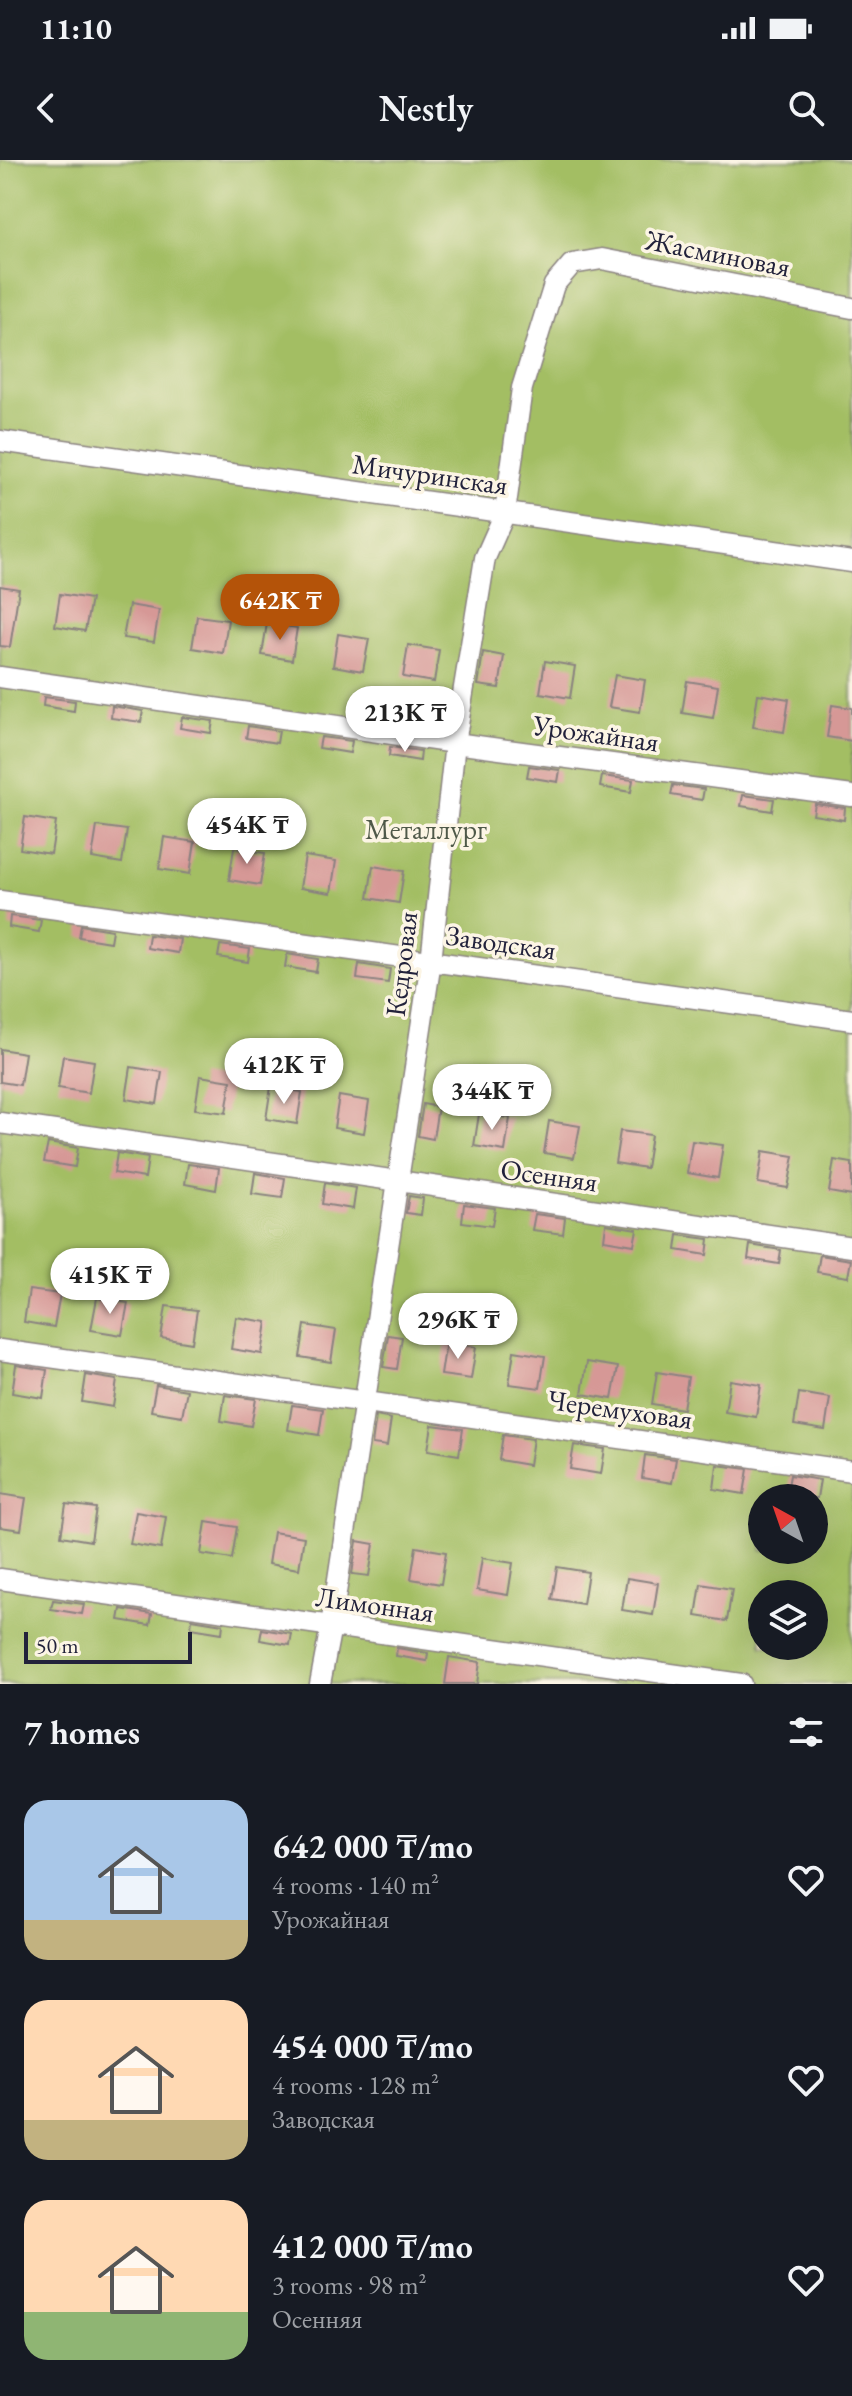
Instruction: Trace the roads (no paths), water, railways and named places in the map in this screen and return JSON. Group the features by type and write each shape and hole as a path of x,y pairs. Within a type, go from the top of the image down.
{"street":[{"name":"Жасминовая","path":"572,264 602,259 852,308"},
{"name":"Кедровая","path":"320,1684 399,1181 431,961 455,743 485,558 505,513 522,388 554,285 572,264"},
{"name":"Мичуринская","path":"0,441 852,562"},
{"name":"Урожайная","path":"0,677 455,743 852,796"},
{"name":"Заводская","path":"0,901 852,1020"},
{"name":"Осенняя","path":"0,1123 852,1247"},
{"name":"Черемуховая","path":"0,1350 852,1471"},
{"name":"Лимонная","path":"0,1579 741,1684"}],"park label":[{"name":"Металлург","path":"426,829"}]}
